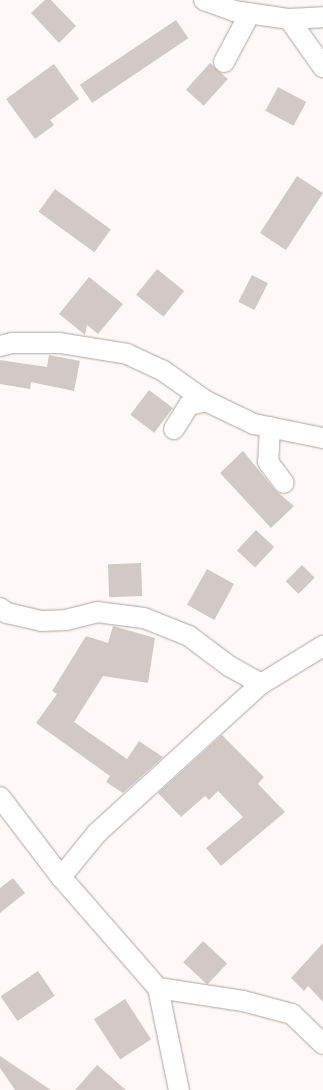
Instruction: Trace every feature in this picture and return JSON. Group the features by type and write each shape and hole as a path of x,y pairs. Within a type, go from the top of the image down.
{"street":[{"path":"204,0 262,10 289,19 323,17"},
{"path":"224,62 262,10"},
{"path":"289,19 323,67"},
{"path":"0,346 12,343 60,343 127,354 162,370 206,401 254,424 323,437"},
{"path":"174,429 189,406 206,401"},
{"path":"270,427 268,462 284,483"},
{"path":"0,608 8,613 41,621 66,620 97,612 144,618 189,636 229,666 261,684"},
{"path":"61,877 97,833 261,684 323,646"},
{"path":"0,797 61,877 158,988 179,1090"},
{"path":"158,988 243,1001 292,1014 323,1044"}],"building":[{"path":"45,0 51,0 76,26 59,43 31,13"},
{"path":"176,20 188,38 92,103 80,85"},
{"path":"210,63 228,79 204,106 186,90"},
{"path":"54,64 79,99 50,120 54,125 35,139 6,99"},
{"path":"278,87 306,102 294,126 265,111"},
{"path":"297,176 323,193 286,250 260,233"},
{"path":"55,189 111,230 94,252 39,212"},
{"path":"157,269 184,291 163,317 136,295"},
{"path":"252,275 268,283 254,310 238,302"},
{"path":"89,277 123,304 98,334 87,325 85,335 59,314"},
{"path":"49,355 80,361 74,391 31,382 30,389 0,384 0,360 47,367"},
{"path":"149,390 173,408 154,433 130,415"},
{"path":"243,451 275,490 294,506 271,528 220,473"},
{"path":"256,530 274,547 255,568 237,550"},
{"path":"141,563 142,596 109,597 108,564"},
{"path":"302,565 315,578 298,594 286,581"},
{"path":"207,569 234,584 214,620 187,605"},
{"path":"113,626 155,638 148,683 103,676 74,722 127,759 139,741 163,757 123,793 106,782 110,776 36,723 57,694 52,691 86,636 108,643"},
{"path":"222,735 264,777 258,784 285,812 221,866 206,848 243,817 218,791 209,800 205,796 181,817 158,793"},
{"path":"13,878 25,893 0,913 0,888"},
{"path":"203,941 227,964 207,985 183,962"},
{"path":"323,943 323,1002 308,986 304,991 291,978"},
{"path":"38,971 55,996 17,1021 1,996"},
{"path":"125,999 151,1039 120,1059 94,1019"},
{"path":"0,1056 51,1090 15,1090 0,1068"},
{"path":"97,1065 126,1090 75,1090"}]}
